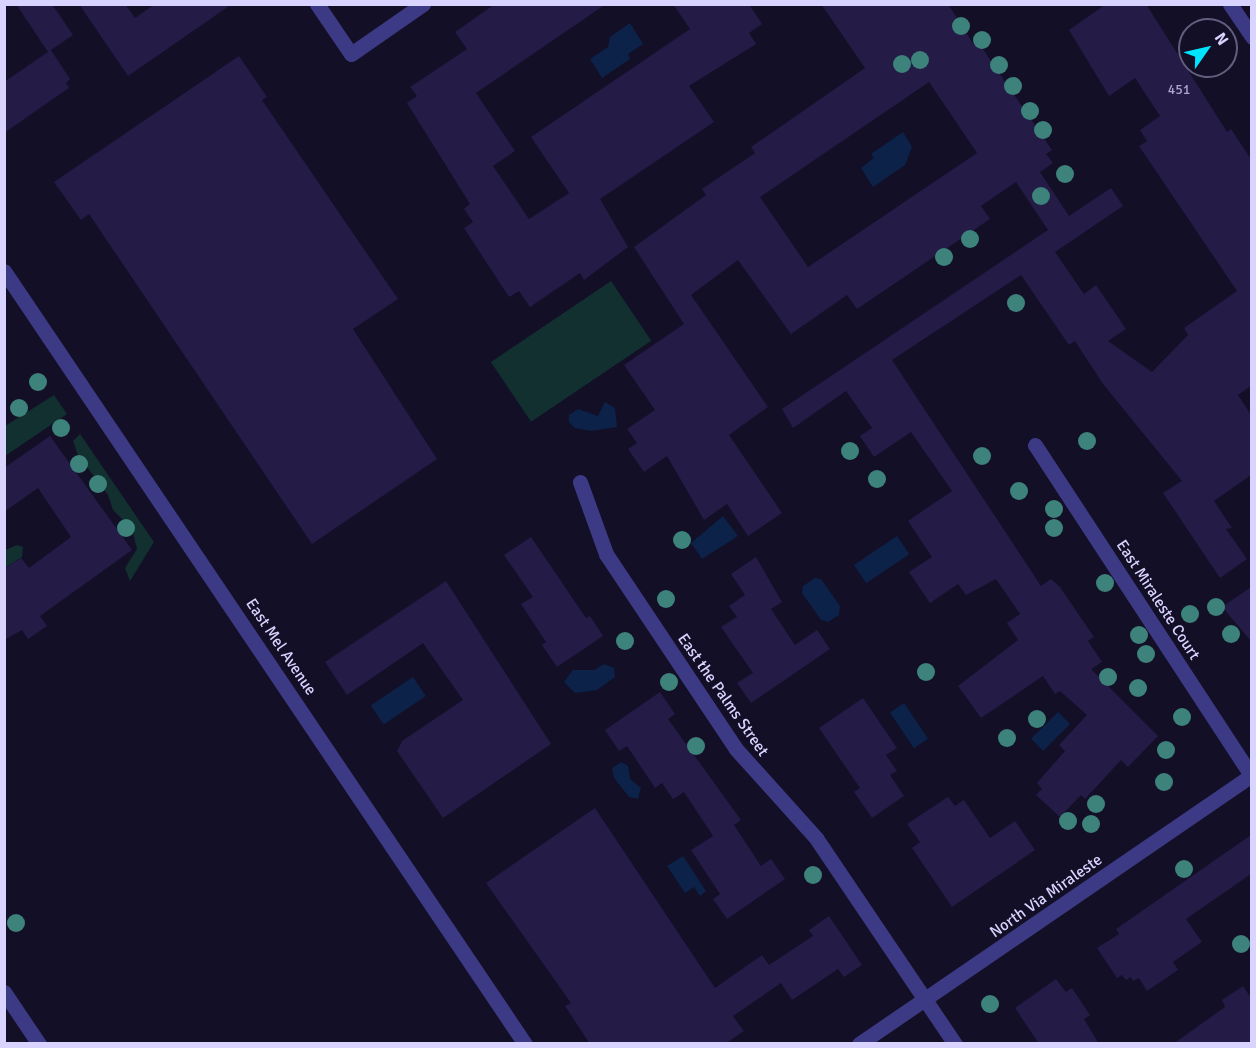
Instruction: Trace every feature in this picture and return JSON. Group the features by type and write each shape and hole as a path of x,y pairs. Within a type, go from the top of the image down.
{"street":[{"path":"317,4 351,54 423,4"},
{"path":"1230,4 1251,37"},
{"name":"East Mel Avenue","path":"4,271 525,1044"},
{"name":"East Miraleste Court","path":"1035,445 1251,775"},
{"name":"East the Palms Street","path":"580,482 606,554 666,645 743,759 816,838 955,1044"},
{"name":"North Via Miraleste","path":"859,1044 925,1001 1251,775"},
{"path":"4,992 39,1044"}],"green space":[{"path":"611,281 651,341 531,422 491,362"},
{"path":"54,395 67,414 5,456 5,426"},
{"path":"80,434 154,542 130,581 125,568 137,549 132,529 113,510 108,495 78,455 73,441"},
{"path":"17,545 23,547 22,557 5,568 5,550"}],"water":[{"path":"630,23 643,44 628,54 630,59 602,78 590,59 608,47 610,37"},
{"path":"903,132 912,147 905,165 873,187 861,168 874,158 871,154"},
{"path":"605,402 615,408 617,427 591,431 575,428 569,422 569,415 578,409 598,416"},
{"path":"723,516 738,536 702,559 691,543"},
{"path":"897,536 909,554 866,583 854,565"},
{"path":"815,578 821,579 840,606 839,615 828,622 821,620 802,593 803,586"},
{"path":"604,664 614,668 615,677 597,690 575,693 564,682 573,670 594,670"},
{"path":"413,677 426,696 384,725 371,706"},
{"path":"904,703 928,739 914,748 890,713"},
{"path":"1058,712 1070,724 1043,751 1031,739"},
{"path":"621,762 628,766 630,779 641,788 638,799 629,797 614,778 612,768"},
{"path":"683,856 706,891 700,896 694,887 685,893 667,866"}],"building":[{"path":"16,4 52,4 73,35 51,50 70,79 66,83 69,88 4,133 4,82 48,52"},
{"path":"79,4 125,4 135,18 155,4 232,4 128,76"},
{"path":"495,4 606,4 476,93 515,151 493,166 529,219 569,193 531,137 690,29 673,4 749,4 762,24 749,33 756,44 689,86 714,122 600,199 628,247 584,280 580,273 530,307 519,291 509,297 464,228 473,222 464,209 470,204 407,103 417,96 410,87 467,49 455,32"},
{"path":"821,4 948,4 974,45 978,42 1052,150 1046,154 1053,163 1040,172 1069,216 1111,188 1123,206 1055,252 1084,294 1096,285 1126,329 1108,341 1152,372 1188,335 1184,328 1237,291 1139,146 1147,141 1140,130 1160,116 1135,78 1109,96 1069,30 1106,4 1146,4 1178,55 1178,78 1193,78 1227,132 1231,129 1251,159 1251,386 1238,395 1251,415 1251,475 1214,501 1232,528 1226,529 1247,559 1220,578 1163,493 1182,481 1103,384 1075,341 1069,345 1021,275 892,360 1041,586 1051,579 1060,587 1094,637 1088,641 1102,662 1091,669 1158,736 1128,767 1121,760 1085,799 1081,795 1060,817 1036,795 1042,789 1037,783 1065,751 1059,745 1087,715 1060,691 1055,694 1043,676 981,718 958,686 1018,640 1007,623 1020,614 996,579 966,595 958,584 930,603 909,572 932,557 908,521 952,491 911,432 874,457 860,436 872,428 846,391 793,428 782,409 1048,230 1016,182 981,206 990,219 857,309 847,295 791,334 738,260 691,295 768,407 729,435 782,513 748,536 727,504 704,520 667,456 644,472 628,449 637,443 627,429 655,410 624,365 684,324 634,247 706,195 702,189 755,153 751,147 865,68","holes":["929,82 977,153 808,267 760,197"]},
{"path":"239,56 267,97 262,100 398,299 353,329 437,459 312,544 89,214 81,220 54,182"},
{"path":"50,436 132,550 40,616 47,626 28,639 22,630 4,640 4,569 21,558 29,568 71,537 38,488 4,512 4,468"},
{"path":"531,537 586,618 590,616 603,636 557,667 542,645 546,642 521,604 533,597 504,555"},
{"path":"756,557 782,602 771,609 795,645 817,630 830,649 751,703 737,683 753,673 721,627 737,617 729,606 745,595 731,574"},
{"path":"446,581 551,744 443,818 397,751 402,741 463,700 423,643 347,695 325,662"},
{"path":"1251,587 1251,641 1222,607"},
{"path":"660,692 675,714 668,719 741,820 734,825 761,866 771,859 785,879 727,919 713,899 720,894 691,850 713,836 684,792 673,799 662,783 655,788 627,746 619,751 605,730"},
{"path":"863,698 897,748 886,755 897,771 890,775 904,796 872,818 854,792 860,788 819,728"},
{"path":"948,797 955,806 964,800 990,838 1015,821 1035,850 952,907 912,848 920,842 907,824"},
{"path":"595,808 715,988 762,955 769,965 813,936 809,930 829,916 862,965 844,977 838,969 792,1000 781,983 733,1016 744,1031 725,1044 590,1044 565,1006 571,1003 486,883"},
{"path":"1251,835 1251,874 1186,919 1202,942 1173,962 1178,970 1147,991 1139,978 1133,981 1131,977 1126,980 1122,975 1117,978 1097,948 1119,934 1116,929"},
{"path":"1056,979 1066,992 1072,988 1090,1015 1084,1019 1099,1044 1039,1044 1015,1008"},
{"path":"1243,986 1251,998 1251,1044 1173,1044 1225,1007 1222,1000"}]}
